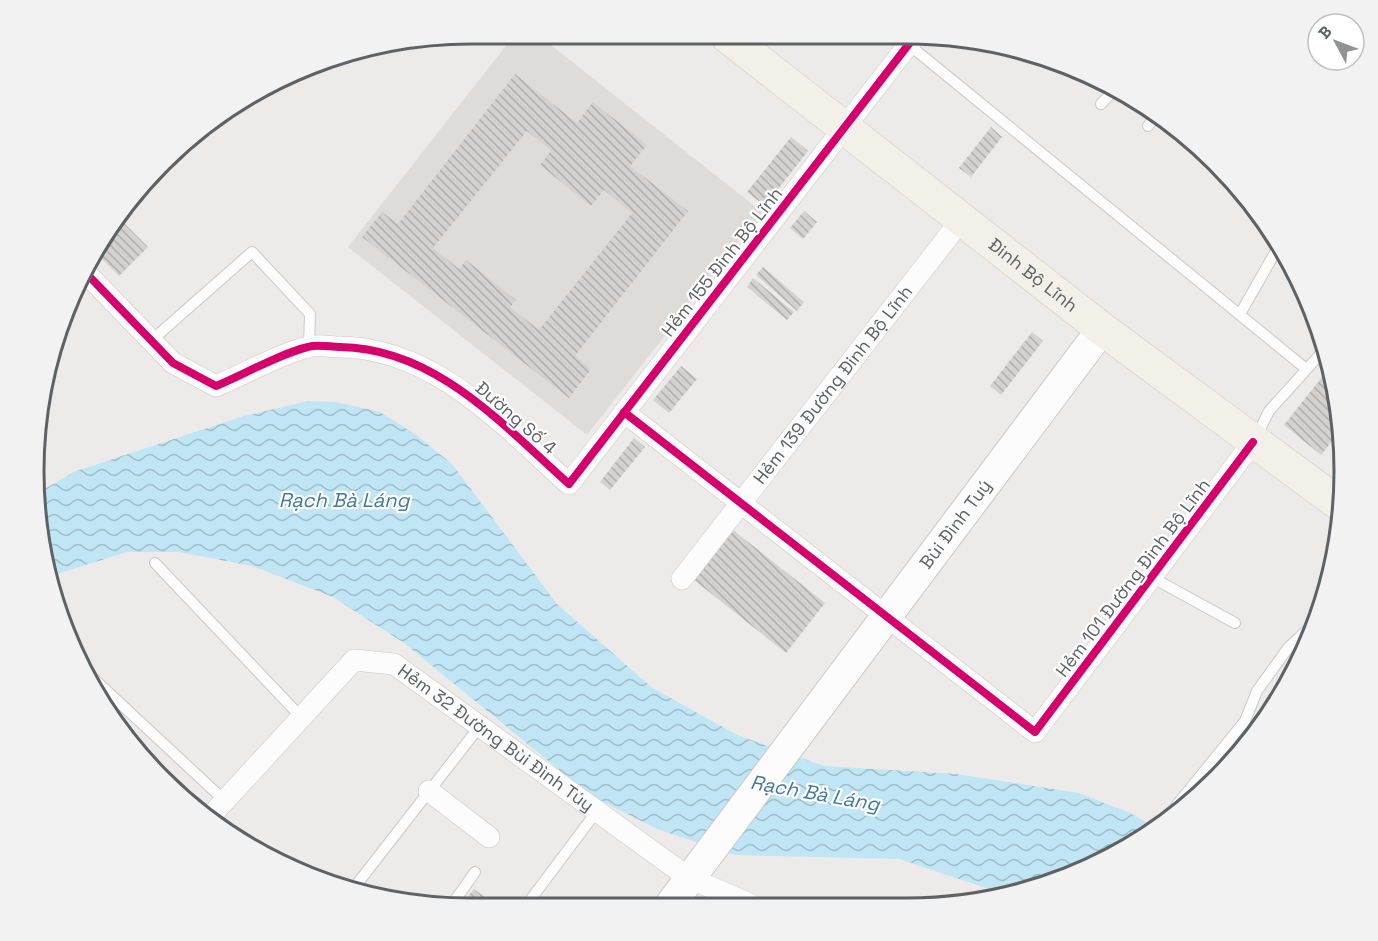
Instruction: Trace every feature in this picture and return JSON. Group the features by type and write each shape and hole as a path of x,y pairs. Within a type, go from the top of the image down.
{"main road":[{"name":"Đinh Bộ Lĩnh","path":"745,44 843,129 1102,329 1334,500"}],"street":[{"name":"Hẻm 155 Đinh Bộ Lĩnh","path":"624,412 908,44"},
{"name":"Hẻm 139 Đường Đinh Bộ Lĩnh","path":"682,579 962,219"},
{"name":"Đường Số 4","path":"91,277 173,363 216,386 309,346 352,347 393,355 428,369 469,395 569,484 624,412"},
{"name":"Bùi Đình Tuý","path":"689,878 1102,329"},
{"path":"624,412 885,617"},
{"name":"Hẻm 101 Đường Đinh Bộ Lĩnh","path":"885,617 1035,732 1253,442"},
{"name":"Hẻm 32 Đường Bùi Đình Túy","path":"215,812 354,660 394,664 689,878 736,898"},
{"path":"429,791 489,837"},
{"path":"675,898 689,878"}],"lane":[{"path":"912,44 1305,368"},
{"path":"1101,104 1109,95"},
{"path":"1148,126 1153,121"},
{"path":"152,340 252,252 310,314 309,346"},
{"path":"1240,314 1275,253"},
{"path":"1253,442 1269,411 1305,368 1319,356"},
{"path":"155,563 301,717"},
{"path":"1153,578 1235,623"},
{"path":"1185,795 1245,721 1257,691 1288,648 1301,636"},
{"path":"103,687 225,801"},
{"path":"358,882 480,726"},
{"path":"532,898 597,811"},
{"path":"457,898 475,872"}],"shaded area":[{"path":"507,44 550,44 762,212 587,435 348,247"}],"water":[{"name":"Rạch Bà Láng","path":"308,401 336,402 380,412 415,434 452,464 557,604 651,687 737,735 824,766 956,774 1079,793 1130,813 1148,824 1071,865 1045,875 990,889 899,859 735,855 657,829 590,795 404,643 333,597 252,566 179,552 127,552 57,575 47,526 44,489 76,471 244,416"}],"building":[{"path":"515,74 577,123 593,102 647,145 630,166 688,211 575,356 591,369 569,398 362,237 382,212 398,224","holes":["527,131 551,151 540,165 591,206 604,190 632,213 539,330 510,307 516,300 466,260 459,269 433,248"]},
{"path":"991,127 1002,137 971,177 959,168"},
{"path":"791,137 808,151 765,206 747,192"},
{"path":"804,211 817,222 803,239 790,228"},
{"path":"123,222 148,247 119,276 101,258"},
{"path":"763,267 804,302 797,311 756,275"},
{"path":"753,278 794,312 787,320 747,287"},
{"path":"1032,332 1043,341 1001,395 990,386"},
{"path":"681,366 697,379 669,413 653,400"},
{"path":"1322,377 1324,379 1334,439 1321,455 1284,425"},
{"path":"634,438 645,447 610,490 600,482"},
{"path":"733,530 825,603 786,653 694,580"},
{"path":"474,889 486,898 470,898 467,898"}],"cycle path":[{"path":"90,278 173,363 216,386 285,354 312,346 374,351 407,361 437,375 465,394 493,415 569,484 909,44"},
{"path":"624,412 1035,732 1253,442"}]}
